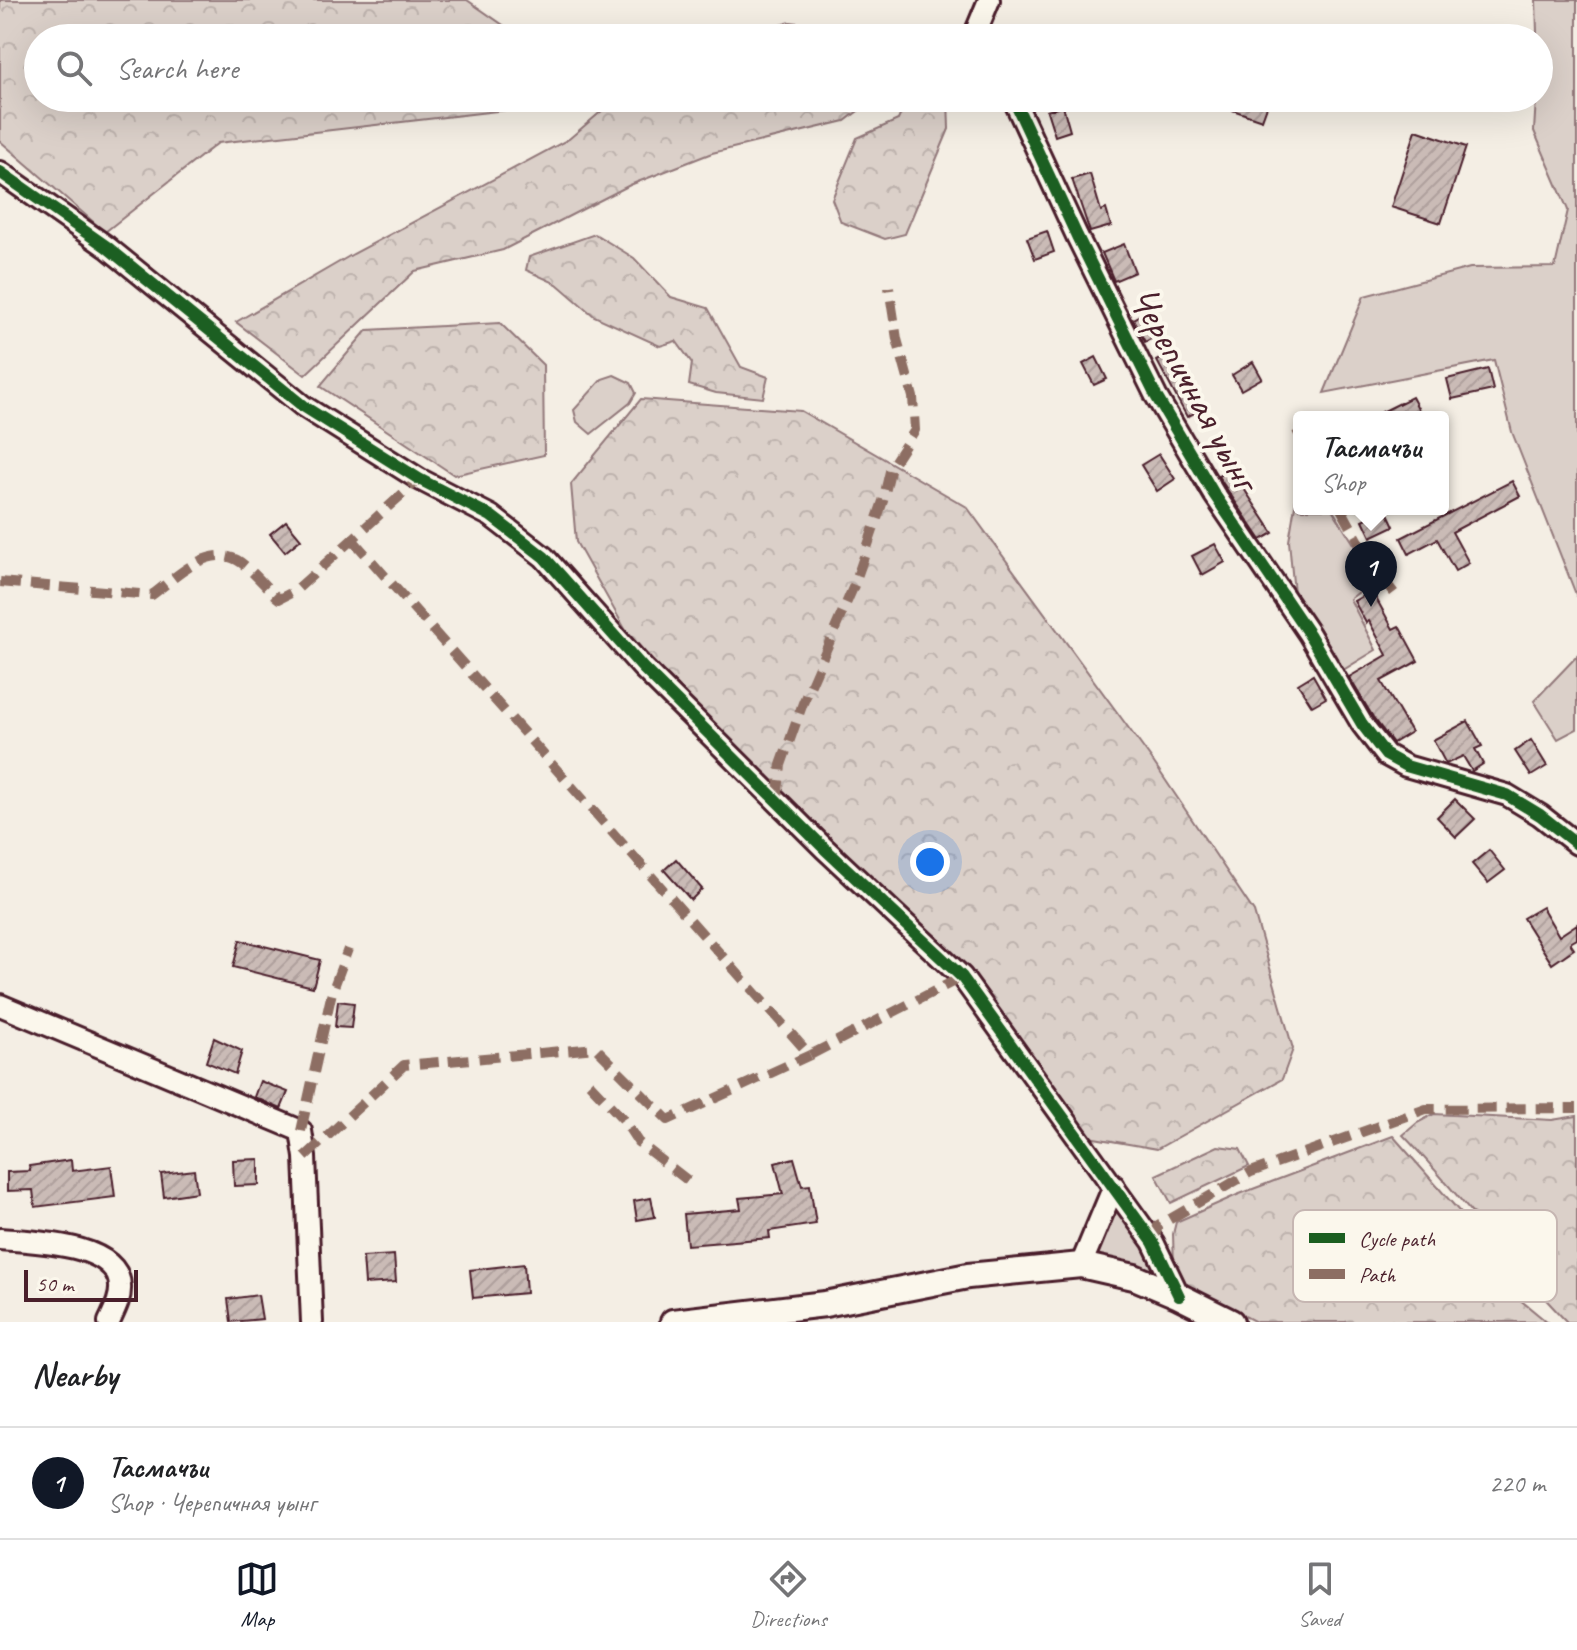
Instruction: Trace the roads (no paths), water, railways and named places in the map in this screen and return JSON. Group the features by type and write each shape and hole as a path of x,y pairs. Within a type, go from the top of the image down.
{"main road":[{"path":"673,1322 825,1304 968,1276 1081,1265 1134,1277 1231,1322"}],"street":[{"path":"979,24 989,0"},
{"name":"Черепичная уынг","path":"1019,112 1083,250 1156,396 1214,494 1309,634 1362,724 1386,755 1406,766 1507,795 1540,815 1577,844"},
{"path":"0,172 107,247 303,406 419,479 491,516 544,557 643,668 825,849 962,977 1153,1242 1179,1296"},
{"path":"0,1005 301,1131 305,1157 312,1322"},
{"path":"1081,1265 1114,1186"},
{"path":"0,1239 71,1246 106,1260 120,1283 118,1302 109,1322"}],"place":[{"name":"Тасмачъи","path":"1371,607"}]}
